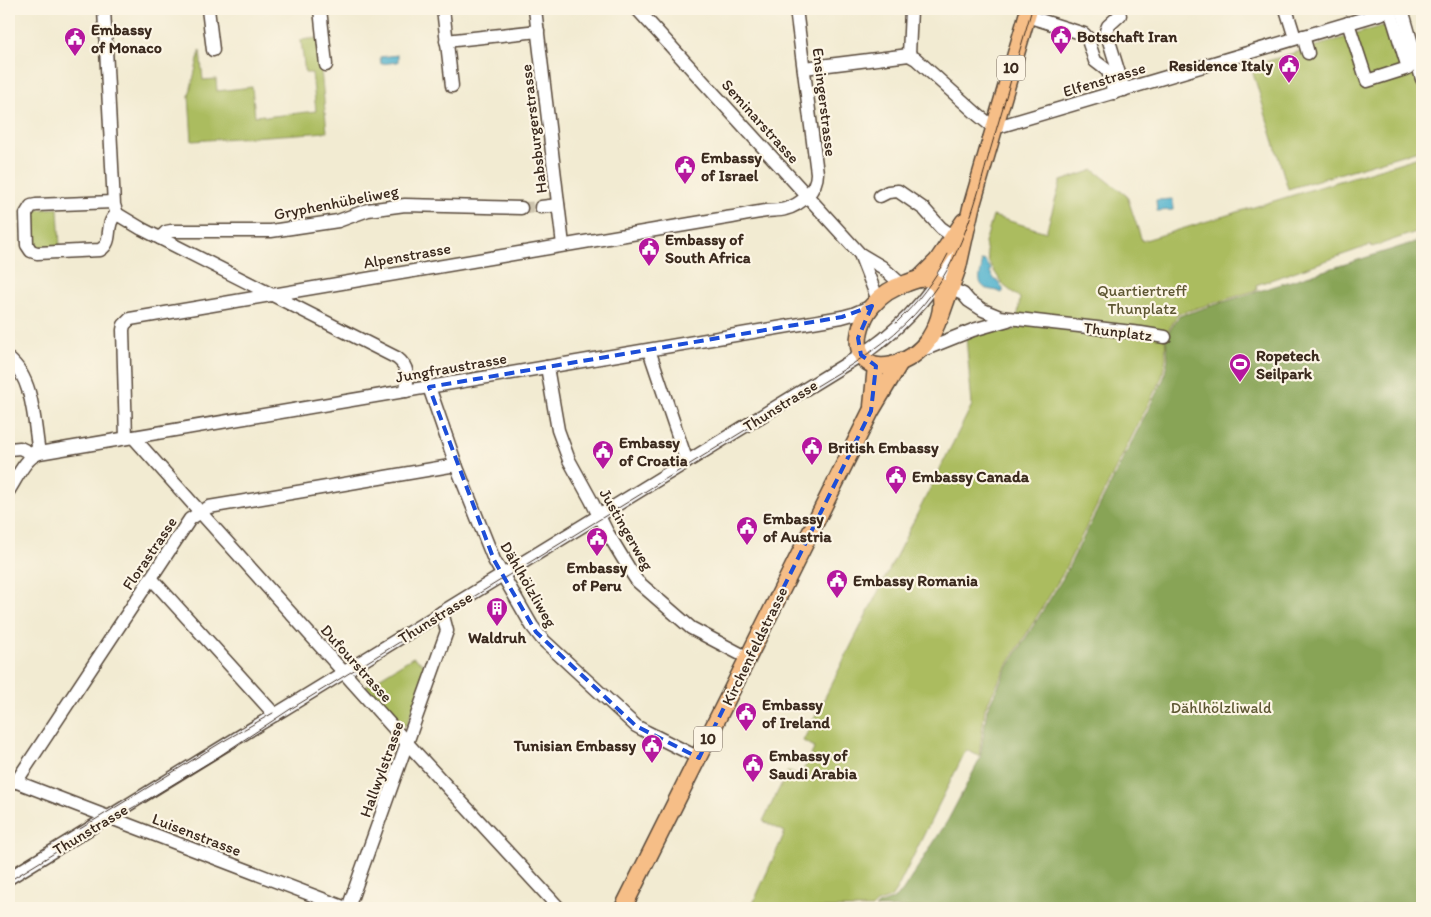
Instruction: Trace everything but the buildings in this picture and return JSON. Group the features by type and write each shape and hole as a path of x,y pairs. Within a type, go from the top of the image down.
{"main road":[{"name":"10","path":"940,318 958,267 971,208 1028,13"},
{"name":"10","path":"919,279 933,266 954,237 971,208"},
{"path":"876,366 869,363 861,355 858,342 863,321 875,303 886,293 919,279 929,278 935,282"},
{"name":"Thunplatz","path":"876,366 901,362 921,350 940,318 941,295 935,282"},
{"name":"Kirchenfeldstrasse","path":"623,908 871,411 901,362"},
{"name":"Kirchenfeldstrasse","path":"871,411 876,366"}],"street":[{"path":"104,9 115,208 110,224 108,243 100,250 38,253 31,251 27,245 26,214 31,206 115,208 160,238 397,358 408,372 406,391"},
{"path":"208,9 212,50"},
{"path":"320,9 326,65"},
{"path":"443,9 452,86"},
{"name":"Habsburgerstrasse","path":"535,9 563,245"},
{"name":"Seminarstrasse","path":"637,9 860,254 882,267 902,285"},
{"name":"Ensingerstrasse","path":"796,9 817,176 815,185 807,196"},
{"path":"909,54 912,9"},
{"path":"1286,9 1308,53"},
{"path":"1348,23 1367,81 1385,79 1407,72 1408,68 1396,9"},
{"path":"1396,9 1422,79"},
{"name":"Elfenstrasse","path":"994,128 1396,9"},
{"path":"1028,13 1084,34 1087,37 1095,61 1108,71 1119,91"},
{"path":"1119,91 1106,31 1108,26 1120,15"},
{"path":"446,41 538,31"},
{"path":"804,68 909,54 994,128"},
{"path":"880,196 898,190 924,209 941,228 954,237"},
{"name":"Alpenstrasse","path":"130,438 123,330 126,322 132,318 750,214 785,210 807,196"},
{"name":"Gryphenhübeliweg","path":"160,238 166,232 171,231 268,231 302,227 338,221 368,210 405,205 521,208"},
{"path":"542,207 558,205"},
{"name":"Thunstrasse","path":"9,878 861,355 884,339 921,301 935,282 952,256 971,208"},
{"name":"Seminarstrasse","path":"860,254 875,303"},
{"name":"Thunplatz","path":"951,289 962,294 983,310 1000,317 1165,337"},
{"name":"Jungfraustrasse","path":"37,454 842,317 853,314 875,303"},
{"name":"Thunplatz","path":"921,350 988,324 1011,319"},
{"path":"649,350 687,462"},
{"path":"9,359 19,371 28,389 37,454"},
{"name":"Justingerweg","path":"548,367 559,434 570,464 607,532 637,581 691,628 748,658"},
{"name":"Dählhölzliweg","path":"429,387 456,465 494,560 536,632 641,729 699,758"},
{"name":"Dufourstrasse","path":"130,438 200,512 407,743 559,908"},
{"path":"9,449 20,448 37,454"},
{"path":"9,490 26,464 37,454"},
{"name":"Florastrasse","path":"12,780 190,519 209,507 456,465"},
{"path":"151,578 275,715"},
{"name":"Hallwylstrasse","path":"347,908 447,631 442,612"},
{"name":"Luisenstrasse","path":"12,780 347,908"}],"highlighted area":[{"path":"872,306 858,338 861,355 876,366 871,411 699,758 636,726 536,632 494,560 429,387 842,317"}],"green space":[{"path":"1399,21 1422,99 1422,149 1288,189 1251,66"},
{"path":"318,38 327,132 192,141 189,96 200,51 203,80 216,79 217,91 252,87 255,116 264,115 265,117 316,111 312,73 305,73 301,40"},
{"name":"Quartiertreff Thunplatz","path":"1422,156 1422,230 1372,247 1371,245 1256,285 1257,290 1178,314 1165,336 1166,358 1162,377 1061,577 1005,669 985,708 979,756 966,750 891,898 877,903 872,908 751,908 785,832 763,821 788,771 800,777 815,747 803,741 972,405 966,337 991,331 1016,330 1020,298 1003,285 989,263 985,243 993,216 1046,232 1061,181 1094,170 1127,196 1142,241"},
{"path":"58,208 60,248 33,247 30,216 33,210"},
{"name":"Dählhölzliwald","path":"1422,240 1422,908 875,908 892,900 902,892 948,820 980,759 987,709 1006,670 1063,578 1164,378 1168,358 1167,335 1179,316"},
{"path":"413,657 426,666 427,670 407,725 403,726 366,686"}],"water":[{"path":"398,55 398,62 381,64 380,57"},
{"path":"1173,199 1173,210 1157,211 1156,200"},
{"path":"984,260 991,269 990,272 995,280 998,281 1003,289 1003,292 987,289 980,282 981,261"}],"tunnel":[{"path":"521,208 541,207"}],"tram line":[{"path":"9,881 218,757 289,710 848,367 894,334 915,314 933,292 944,276 961,242 974,206 1032,9"},
{"path":"896,323 925,291 948,254"},
{"path":"80,829 273,713"}],"place":[{"name":"Botschaft Iran","path":"1061,55"},
{"name":"Embassy of Monaco","path":"75,57"},
{"name":"Residence Italy","path":"1289,84"},
{"name":"Embassy of Israel","path":"685,185"},
{"name":"Embassy of South Africa","path":"649,267"},
{"name":"Ropetech Seilpark","path":"1240,383"},
{"name":"British Embassy","path":"812,466"},
{"name":"Embassy of Croatia","path":"603,470"},
{"name":"Embassy Canada","path":"896,495"},
{"name":"Embassy of Austria","path":"747,546"},
{"name":"Embassy of Peru","path":"597,557"},
{"name":"Embassy Romania","path":"837,599"},
{"name":"Waldruh","path":"497,627"},
{"name":"Embassy of Ireland","path":"746,732"},
{"name":"Tunisian Embassy","path":"652,764"},
{"name":"Embassy of Saudi Arabia","path":"753,783"}]}
